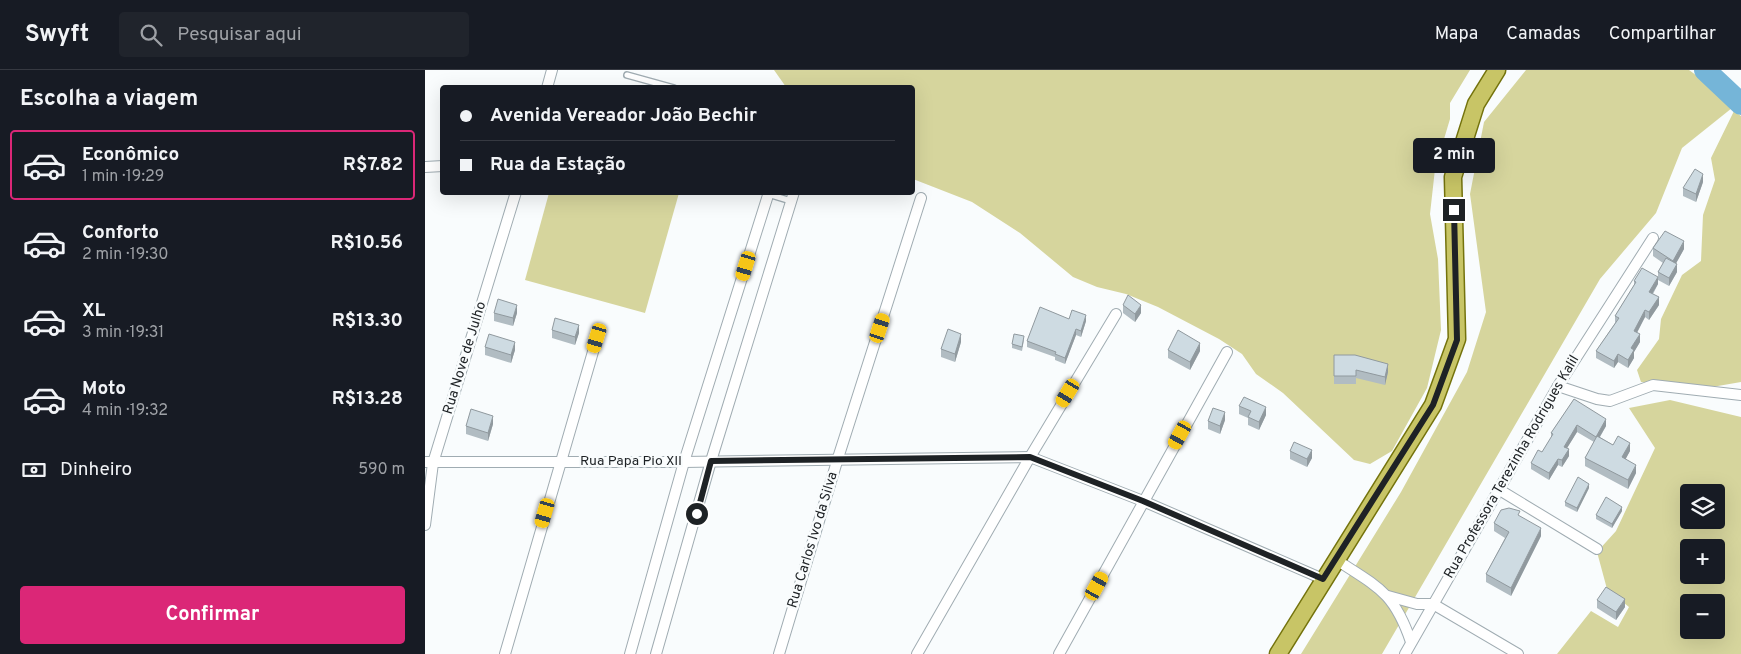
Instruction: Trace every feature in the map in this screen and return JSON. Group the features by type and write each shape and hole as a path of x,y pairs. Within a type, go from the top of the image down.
{"main road":[{"path":"1278,654 1335,559 1433,405 1457,340 1453,177 1476,104 1497,70"}],"street":[{"path":"548,85 552,70"},
{"path":"425,167 440,166"},
{"name":"Rua Nove de Julho","path":"425,525 429,463 515,195"},
{"path":"630,654 684,462 766,195"},
{"path":"657,654 711,461 792,197"},
{"name":"Rua Carlos Ivo da Silva","path":"779,654 838,458 921,198"},
{"name":"Rua Professora Terezinha Rodrigues Kalil","path":"1405,654 1558,386 1653,238"},
{"path":"917,654 1030,457 1116,314"},
{"path":"505,654 597,338"},
{"path":"1059,654 1227,352"},
{"path":"1558,386 1597,400 1610,401 1653,385 1741,395"},
{"name":"Rua Papa Pio XII","path":"429,463 684,462 838,458 1030,457 1143,501 1323,579"},
{"path":"1498,490 1597,549"},
{"path":"1335,559 1388,596 1417,604 1433,604 1518,654"},
{"path":"1388,596 1403,618 1411,642"}],"lane":[{"path":"627,75 663,85"},
{"path":"780,195 792,197"}],"shaded area":[{"path":"774,70 1470,70 1450,103 1450,119 1435,169 1430,214 1438,259 1441,330 1427,388 1392,451 1370,464 1354,460 1283,393 1256,374 1242,354 1219,339 1158,307 1126,294 1097,287 1073,277 1020,233 972,202 915,180 915,85 785,85"},
{"path":"1526,70 1689,70 1720,93 1732,108 1682,148 1656,213 1600,279 1382,654 1301,654 1401,492 1467,372 1486,312 1470,194 1484,122"},
{"path":"1734,111 1741,116 1741,382 1712,387 1641,382 1637,370 1659,339 1661,319 1682,275 1701,261 1703,215 1715,180 1711,158"},
{"path":"548,195 678,195 645,313 525,280"},
{"path":"1670,400 1741,417 1741,654 1557,654 1591,611 1618,627 1629,607 1607,589 1597,552 1616,531 1655,448 1629,408"}],"building":[{"path":"1695,169 1703,174 1696,194 1683,188"},
{"path":"1665,231 1684,241 1673,261 1653,248"},
{"path":"1666,258 1677,264 1669,278 1658,272"},
{"path":"1642,268 1658,277 1649,292 1659,297 1649,312 1645,310 1634,331 1640,334 1631,348 1634,350 1628,360 1618,354 1614,361 1596,351 1619,318 1615,316 1636,282 1634,281"},
{"path":"1128,295 1141,305 1135,314 1123,305"},
{"path":"498,299 517,305 513,318 494,313"},
{"path":"1040,307 1069,319 1072,310 1086,315 1081,331 1076,329 1065,358 1055,354 1056,352 1027,341"},
{"path":"555,318 579,325 575,337 552,330"},
{"path":"948,329 961,334 955,354 941,349"},
{"path":"1178,330 1200,343 1190,362 1168,350"},
{"path":"489,334 515,342 511,355 485,347"},
{"path":"1014,334 1024,336 1022,347 1012,344"},
{"path":"1334,355 1355,355 1388,364 1385,377 1356,370 1356,376 1334,376"},
{"path":"1244,397 1266,407 1259,422 1248,417 1251,411 1239,406"},
{"path":"1574,399 1606,419 1596,437 1577,425 1564,447 1569,449 1562,460 1558,459 1549,473 1531,463 1538,450 1542,452 1553,434 1551,433"},
{"path":"1213,408 1225,412 1220,426 1208,421"},
{"path":"471,409 493,416 488,433 466,426"},
{"path":"1597,436 1613,445 1618,436 1630,443 1622,457 1636,465 1628,480 1585,458"},
{"path":"1294,442 1312,450 1307,459 1290,451"},
{"path":"1578,477 1589,484 1577,508 1565,502"},
{"path":"1606,497 1622,507 1612,524 1596,515"},
{"path":"1509,508 1520,511 1518,515 1541,528 1511,588 1486,574 1509,532 1494,523 1501,510"},
{"path":"1606,587 1625,599 1616,612 1597,600"}],"waterway":[{"path":"1705,70 1741,104"}],"route":[{"path":"697,514 711,461 1030,457 1143,501 1323,579 1433,405 1457,340 1454,210"}]}
